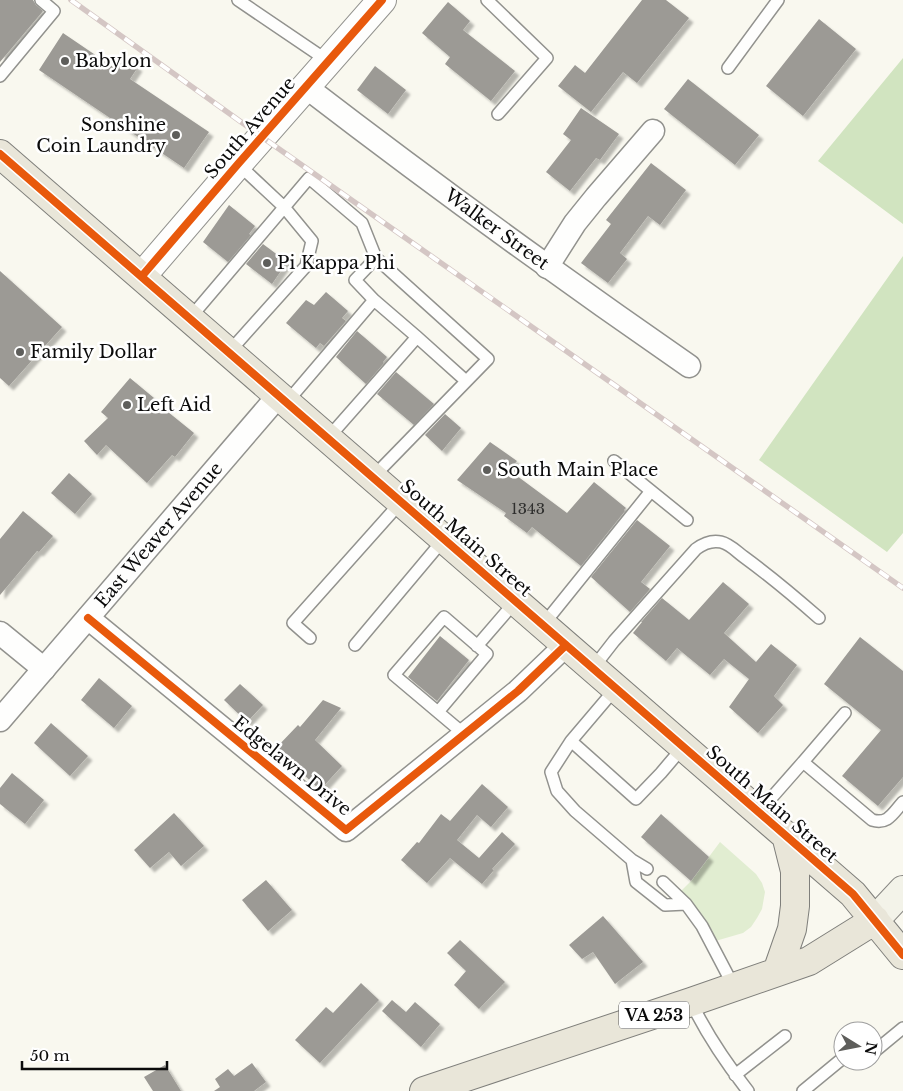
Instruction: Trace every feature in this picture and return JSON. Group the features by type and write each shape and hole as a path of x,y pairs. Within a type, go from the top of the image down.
{"main road":[{"name":"South Main Street","path":"0,154 853,894 903,955"},
{"path":"776,972 792,929 795,906 795,872 786,835"},
{"path":"874,920 903,890"},
{"name":"VA 253","path":"424,1091 808,961 874,920"}],"street":[{"name":"South Avenue","path":"142,276 382,0"},
{"name":"Walker Street","path":"306,87 547,266 689,366"},
{"path":"547,266 596,197 653,132"},
{"name":"East Weaver Avenue","path":"0,720 283,398"},
{"name":"Edgelawn Drive","path":"88,618 346,830 518,691 566,644"},
{"path":"0,633 44,669"}],"lane":[{"path":"0,76 14,52 39,22 54,11 41,0"},
{"path":"238,0 328,61"},
{"path":"487,0 547,58 498,114"},
{"path":"728,68 778,0"},
{"path":"229,352 306,266 312,241 284,208 238,164"},
{"path":"190,318 309,178 362,223 376,258 488,359 373,477"},
{"path":"376,258 355,280 374,300 466,381"},
{"path":"283,398 374,300"},
{"path":"328,438 417,337"},
{"path":"614,460 687,520"},
{"path":"543,625 651,491"},
{"path":"310,638 293,623 401,502"},
{"path":"355,644 444,538"},
{"path":"593,668 614,641 696,549 711,542 725,543 733,548 820,618"},
{"path":"478,646 516,601"},
{"path":"438,712 487,654 444,617 394,675 464,734"},
{"path":"616,688 571,741 551,772 557,791 575,811 646,870"},
{"path":"759,812 845,713"},
{"path":"571,741 636,799 683,747"},
{"path":"804,762 872,820 879,822 887,820 903,802"},
{"path":"632,860 636,882 665,905 686,904"},
{"path":"663,882 686,904 702,926 734,987"},
{"path":"691,1002 710,1039 748,1091"},
{"path":"883,1044 903,1028"},
{"path":"735,1075 785,1036"},
{"path":"803,1091 833,1066"}],"green space":[{"path":"903,58 903,224 818,161"},
{"path":"903,256 903,533 887,552 759,460"},
{"path":"720,842 756,874 765,892 762,909 751,927 743,933 705,944 700,918 678,894 691,881"}],"building":[{"path":"0,0 33,0 43,11 0,62"},
{"path":"642,0 666,0 689,18 637,83 623,72 591,112 558,86 575,65 585,73"},
{"path":"448,2 470,21 463,30 515,71 491,101 445,64 450,57 422,33"},
{"path":"819,19 856,49 803,116 766,86"},
{"path":"63,33 113,67 121,55 138,67 130,79 209,132 184,168 39,70"},
{"path":"375,66 406,90 388,114 357,90"},
{"path":"688,79 759,135 735,165 664,109"},
{"path":"581,108 619,134 600,160 596,158 570,191 546,172 571,140 563,134"},
{"path":"651,163 686,190 660,225 648,216 620,253 627,259 608,283 581,263 611,224 606,220"},
{"path":"229,205 255,226 249,234 251,235 228,262 203,242"},
{"name":"Pi Kappa Phi","path":"263,244 287,262 272,284 246,264"},
{"name":"Family Dollar","path":"0,271 62,327 9,386 0,378"},
{"path":"326,292 348,311 342,318 346,321 324,346 320,343 316,348 286,323 306,300 314,305"},
{"path":"357,331 387,357 366,384 336,357"},
{"path":"396,372 434,404 414,425 377,394"},
{"path":"130,378 154,398 152,399 194,433 175,457 172,455 147,483 106,445 97,455 84,441 108,418 101,412"},
{"path":"445,414 461,428 442,451 425,435"},
{"path":"490,442 517,461 509,470 567,513 594,482 626,508 581,566 532,527 527,533 504,516 506,513 457,480"},
{"path":"69,473 92,494 75,514 51,493"},
{"path":"23,511 53,536 39,552 37,551 0,595 0,539"},
{"path":"637,520 670,546 641,582 650,589 630,612 591,577"},
{"path":"723,582 749,604 724,633 756,662 771,644 797,665 774,696 783,705 758,733 729,707 749,679 724,659 710,675 677,648 666,661 633,633 662,598 689,620"},
{"path":"440,636 469,660 437,701 408,677"},
{"path":"860,637 903,671 903,777 878,806 842,776 881,730 824,684"},
{"path":"99,678 132,706 114,728 81,700"},
{"path":"240,684 263,705 247,722 224,700"},
{"path":"323,700 341,708 315,740 342,766 320,790 276,748 298,725 300,727"},
{"path":"51,723 88,756 70,776 34,743"},
{"path":"12,773 44,800 25,824 0,804 0,788"},
{"path":"482,784 508,807 491,827 477,815 457,840 479,858 502,832 515,844 492,869 494,870 482,884 450,858 427,883 401,860 417,842 419,843 441,814 450,821"},
{"path":"174,813 204,846 181,866 169,852 150,868 134,850"},
{"path":"661,814 709,857 691,881 641,837"},
{"path":"266,880 292,910 268,931 242,900"},
{"path":"603,916 643,962 615,984 593,952 582,959 569,945"},
{"path":"460,940 505,982 479,1009 454,985 466,971 447,953"},
{"path":"361,983 379,1000 320,1063 295,1040 326,1007 333,1013"},
{"path":"392,1000 406,1012 415,1002 440,1024 421,1047 382,1011"},
{"path":"252,1063 266,1082 254,1091 214,1091 220,1087 215,1079 228,1069 234,1076"},
{"path":"165,1065 181,1091 153,1091 144,1077"}],"railway":[{"path":"71,0 262,137 903,588"}],"cycle path":[{"path":"142,276 382,0"},
{"path":"0,154 853,894 903,955"},
{"path":"88,618 346,830 518,691 566,645"}],"place":[{"name":"Babylon","path":"65,61"},
{"name":"Sonshine Coin Laundry","path":"176,135"},
{"name":"Pi Kappa Phi","path":"267,263"},
{"name":"Family Dollar","path":"20,352"},
{"name":"Left Aid","path":"127,405"},
{"name":"South Main Place","path":"487,470"}]}
